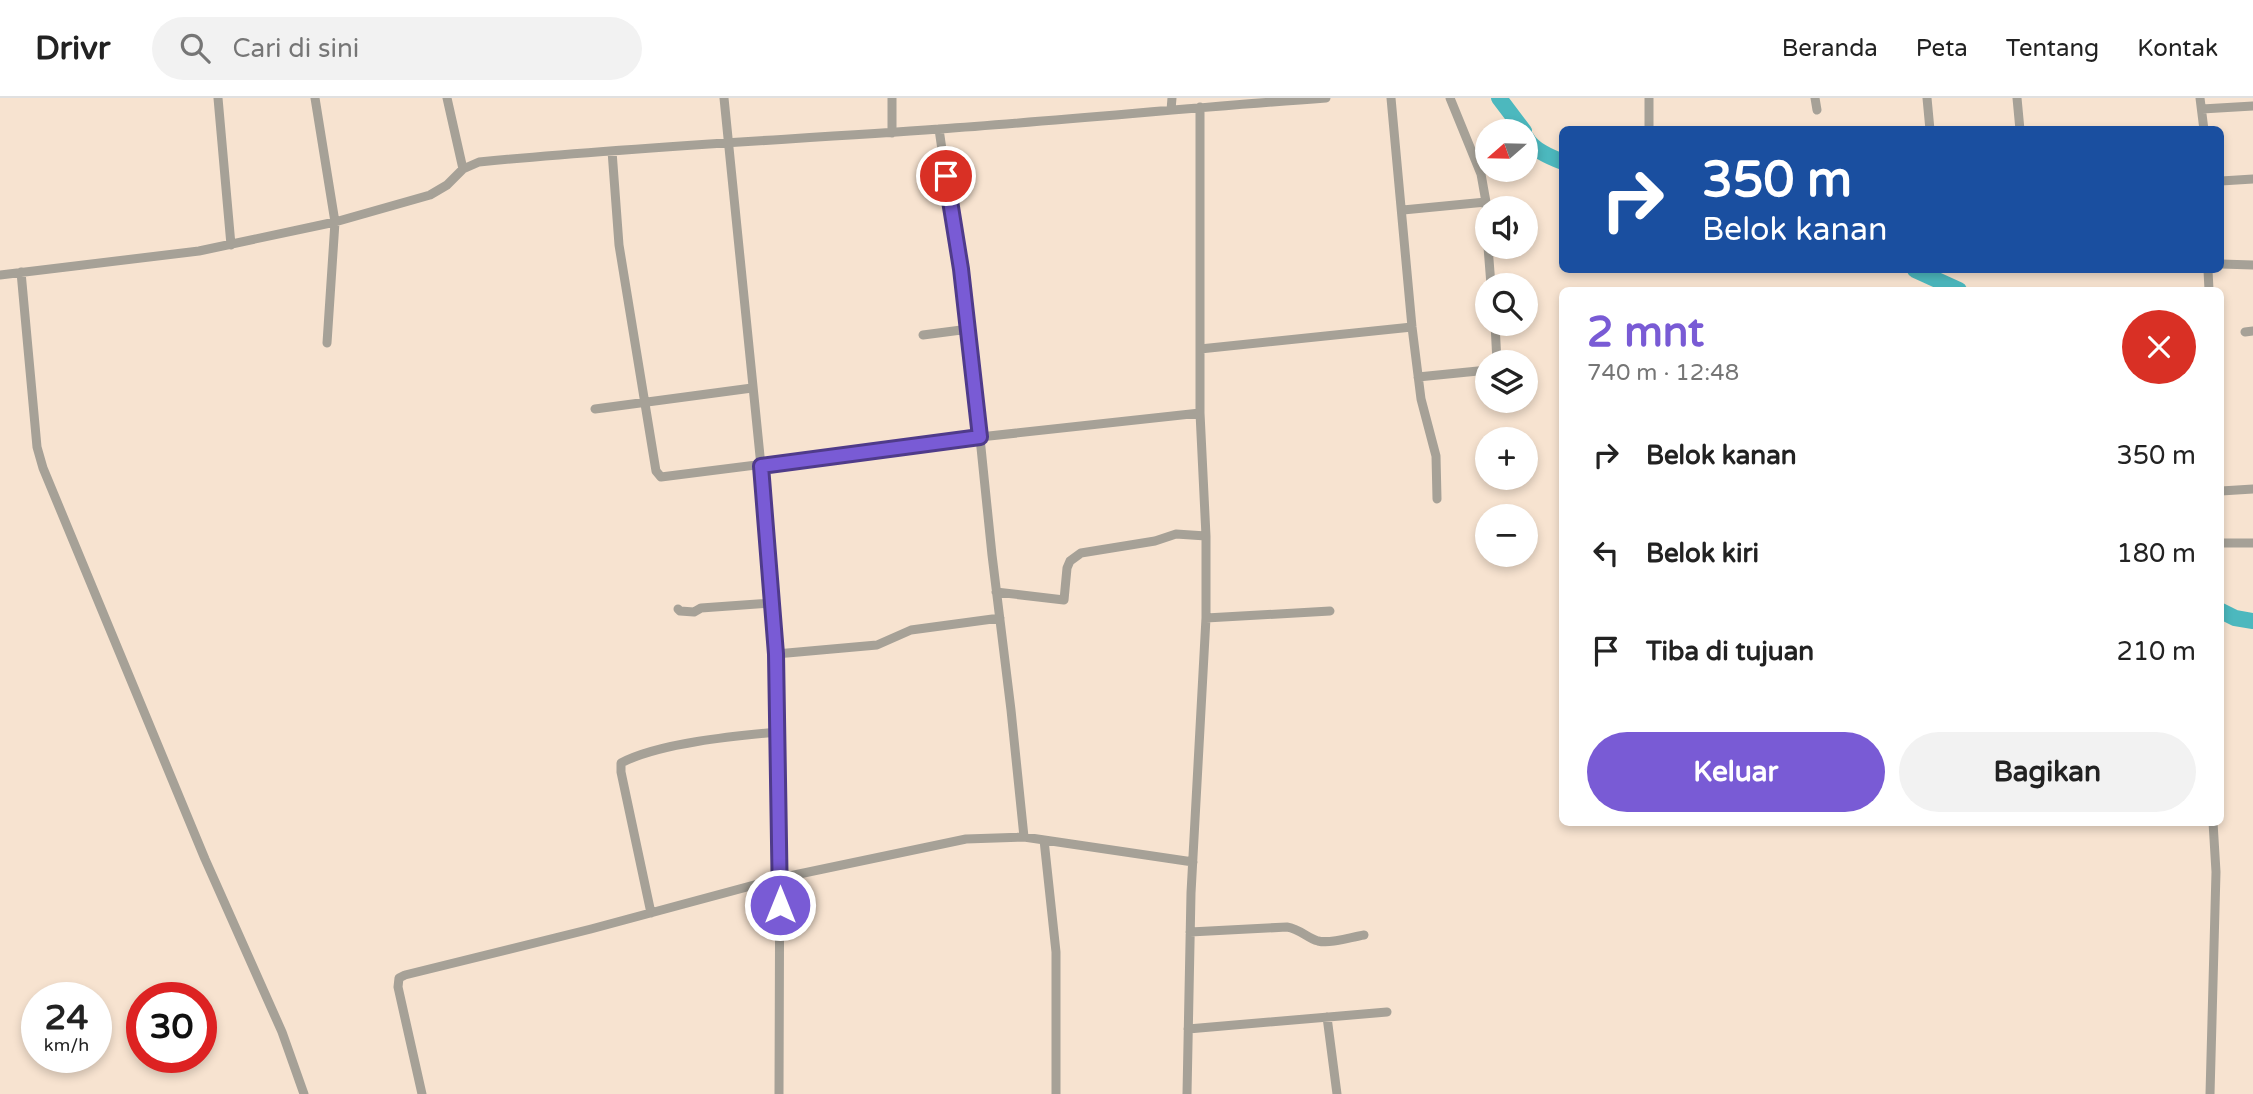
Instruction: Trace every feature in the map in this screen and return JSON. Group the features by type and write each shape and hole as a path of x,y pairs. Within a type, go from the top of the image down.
{"street":[{"path":"218,98 231,245"},
{"path":"315,98 335,222 327,343"},
{"path":"447,98 463,169"},
{"path":"724,98 761,466 776,654 780,878 779,1094"},
{"path":"892,98 892,133"},
{"path":"1171,110 1172,98"},
{"path":"0,275 199,251 335,222 430,195 447,185 463,169 479,163 612,151 1101,118 1200,107 1326,98"},
{"path":"1391,98 1412,327 1421,399 1434,442 1437,499"},
{"path":"1450,98 1476,158 1485,196"},
{"path":"1649,98 1649,126"},
{"path":"1815,98 1816,110"},
{"path":"1927,98 1930,126"},
{"path":"2017,98 2020,126"},
{"path":"2200,98 2204,126"},
{"path":"2202,109 2253,106"},
{"path":"1187,1094 1190,932 1206,618 1206,536 1200,413 1200,107"},
{"path":"939,130 969,329 1024,837"},
{"path":"612,151 619,245 656,471 661,477 980,437 1200,413"},
{"path":"2224,181 2253,179"},
{"path":"1403,210 1475,203"},
{"path":"2224,264 2253,265"},
{"path":"21,272 37,446 43,468 205,859 282,1032 304,1094"},
{"path":"1200,349 1412,327"},
{"path":"923,335 969,329"},
{"path":"1418,377 1475,371"},
{"path":"595,409 752,388"},
{"path":"2224,491 2253,489"},
{"path":"996,592 1064,600 1067,568 1070,561 1080,553 1156,541 1176,534 1206,536"},
{"path":"2224,543 2253,543"},
{"path":"678,609 694,612 701,608 772,603"},
{"path":"1206,618 1330,611"},
{"path":"776,654 877,645 911,630 1000,618"},
{"path":"650,913 621,763 654,752 697,743 778,732"},
{"path":"2210,1094 2216,875 2213,826"},
{"path":"422,1094 398,987 402,976 780,878 966,839 1044,839 1193,862"},
{"path":"1044,839 1056,952 1056,1094"},
{"path":"1190,932 1287,928 1295,929 1318,941 1364,935"},
{"path":"1188,1029 1387,1012"},
{"path":"1327,1017 1337,1094"}],"waterway":[{"path":"1499,98 1515,119"},
{"path":"1538,150 1559,160"},
{"path":"1922,273 1952,287"},
{"path":"2224,612 2235,618 2253,621"}],"route":[{"path":"780,905 776,654 761,466 980,437 961,269 946,176"}]}
